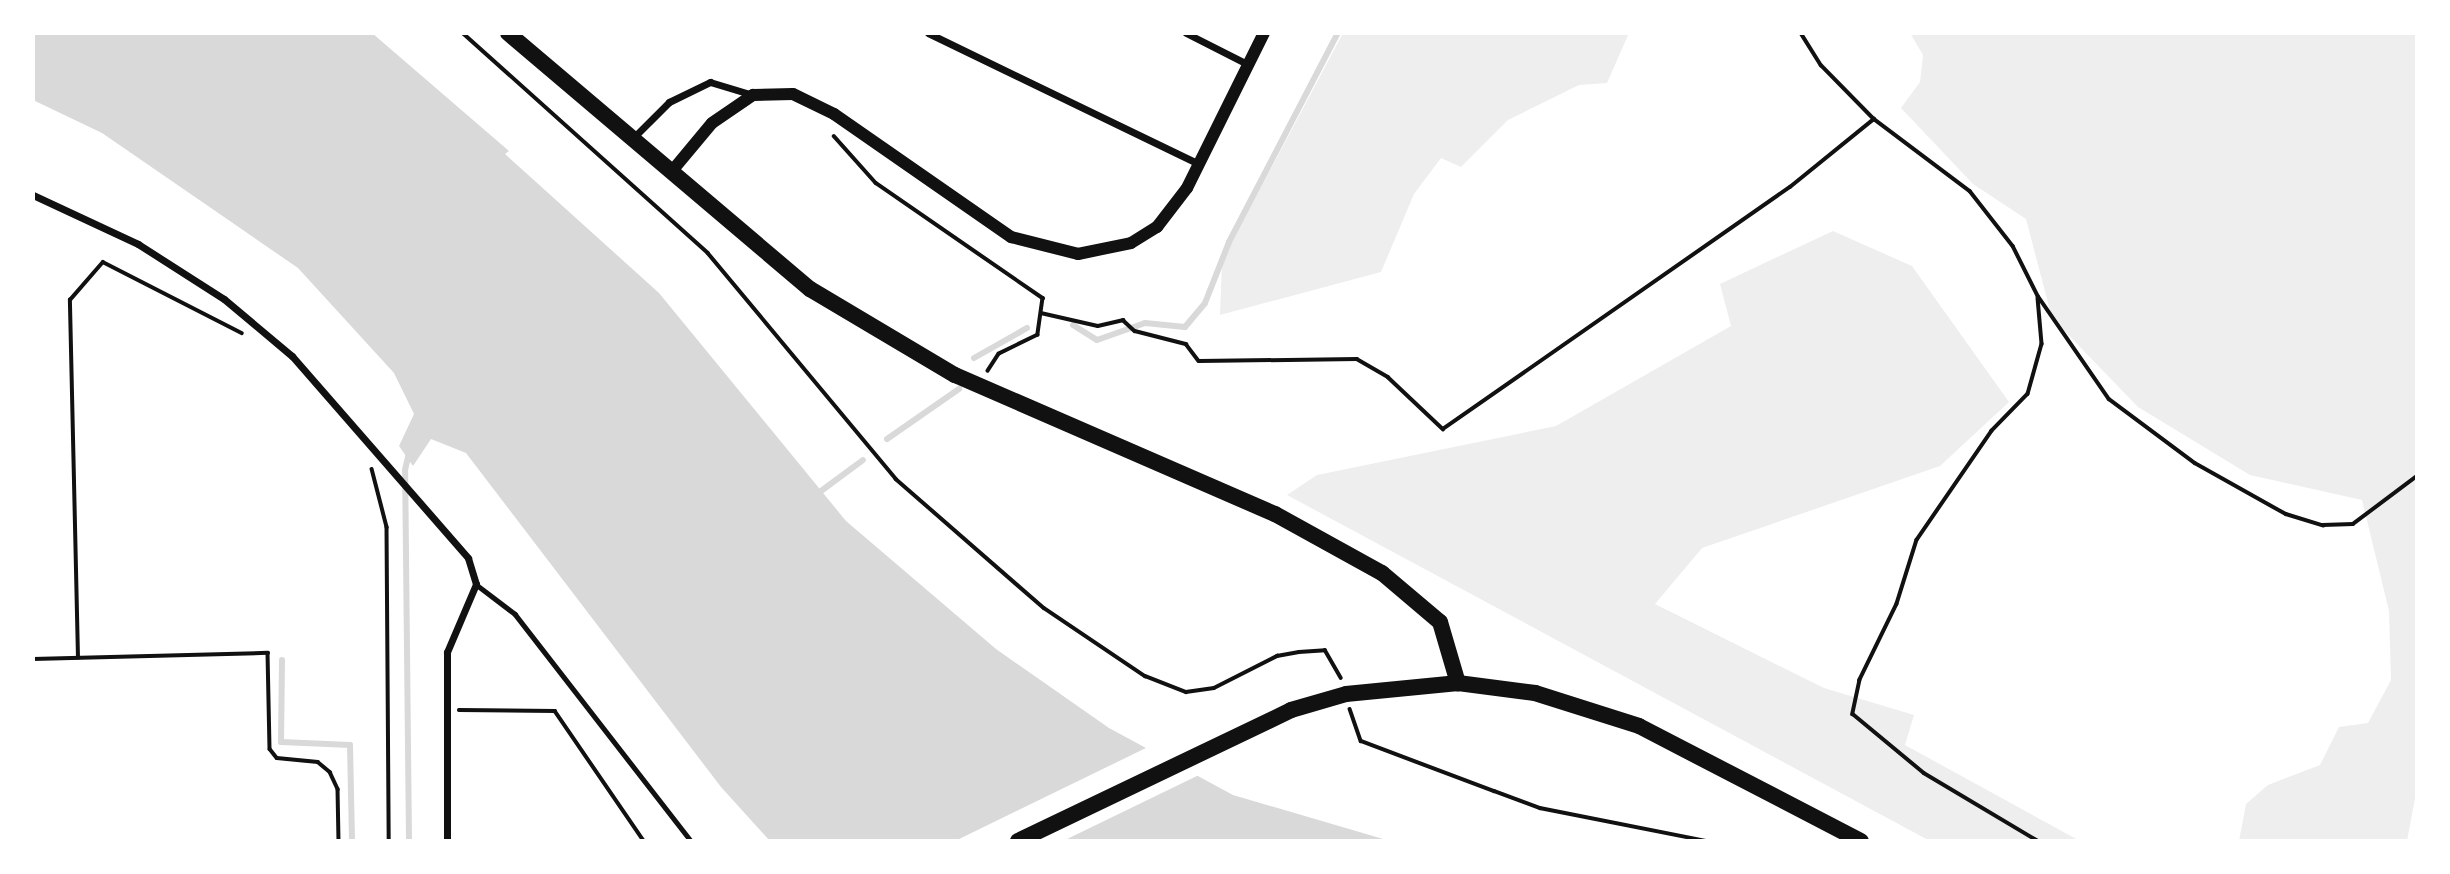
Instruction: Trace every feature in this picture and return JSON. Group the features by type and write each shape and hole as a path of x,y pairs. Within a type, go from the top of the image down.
{"main road":[{"path":"508,33 810,289 979,386 1266,509 1382,573 1440,622 1458,683"},
{"path":"1018,841 1291,710 1346,694 1458,683 1535,692 1639,726 1861,841"}],"street":[{"path":"928,33 1199,164"},
{"path":"1186,33 1249,65"},
{"path":"633,138 669,102 710,82 753,95 793,94 834,114 1012,237 1042,249 1078,254 1131,243 1157,227 1199,164 1265,33"},
{"path":"672,171 712,122 753,95"},
{"path":"33,195 138,244 256,326 368,439 468,558 476,584 447,652 447,841"}],"lane":[{"path":"476,584 515,614 691,841"}],"path":[{"path":"463,33 708,253 896,479 1044,608 1145,676 1186,692 1214,688 1277,656 1325,650 1346,694 1357,735 1374,746 1540,808 1707,841"},
{"path":"1801,33 1821,65 1874,119 1970,191 2013,246 2038,296 2109,399 2195,463 2286,514 2323,525 2353,524 2417,476"},
{"path":"1041,313 1098,326 1124,320 1135,331 1186,344 1199,361 1357,359 1388,377 1443,429 1790,187 1874,119"},
{"path":"825,126 876,184 1043,298 1038,335 999,354 979,386"},
{"path":"78,658 70,300 97,265 103,262 243,334 256,326"},
{"path":"2038,296 2042,344 2028,394 1992,431 1917,540 1897,604 1860,680 1853,714 1924,773 2038,841"},
{"path":"368,439 387,527 389,841"},
{"path":"33,659 268,653 270,749 277,758 318,762 330,772 338,789 340,841"},
{"path":"446,710 555,711 644,841"}],"shaded area":[{"path":"33,33 372,33 509,151 505,154 659,293 846,521 996,649 1109,728 1233,795 1390,841 770,841 721,787 466,453 431,439 413,466 399,446 414,414 394,373 298,268 102,133 33,100"},
{"path":"1343,33 1629,33 1607,83 1579,85 1508,120 1461,167 1441,158 1414,194 1381,272 1220,315 1222,261"},
{"path":"1910,33 2417,33 2417,788 2407,841 2239,841 2246,804 2268,785 2320,765 2339,727 2368,723 2391,680 2389,611 2362,500 2250,475 2138,407 2052,318 2026,219 1973,184 1901,108 1920,82 1923,55"},
{"path":"1833,231 1912,266 2009,402 1940,466 1702,548 1655,604 1824,688 1914,715 1905,745 2080,841 1930,841 1287,495 1317,475 1556,426 1731,326 1720,284"}],"pier":[{"path":"1150,746 1201,774 1063,841 955,841"}],"waterway":[{"path":"1073,325 1097,340 1145,323 1185,327 1205,303 1229,242 1338,33"},
{"path":"974,358 1027,328"},
{"path":"887,439 959,389"},
{"path":"409,841 405,470 410,449"},
{"path":"817,494 863,460"},
{"path":"282,660 281,742 350,745 352,841"}]}
